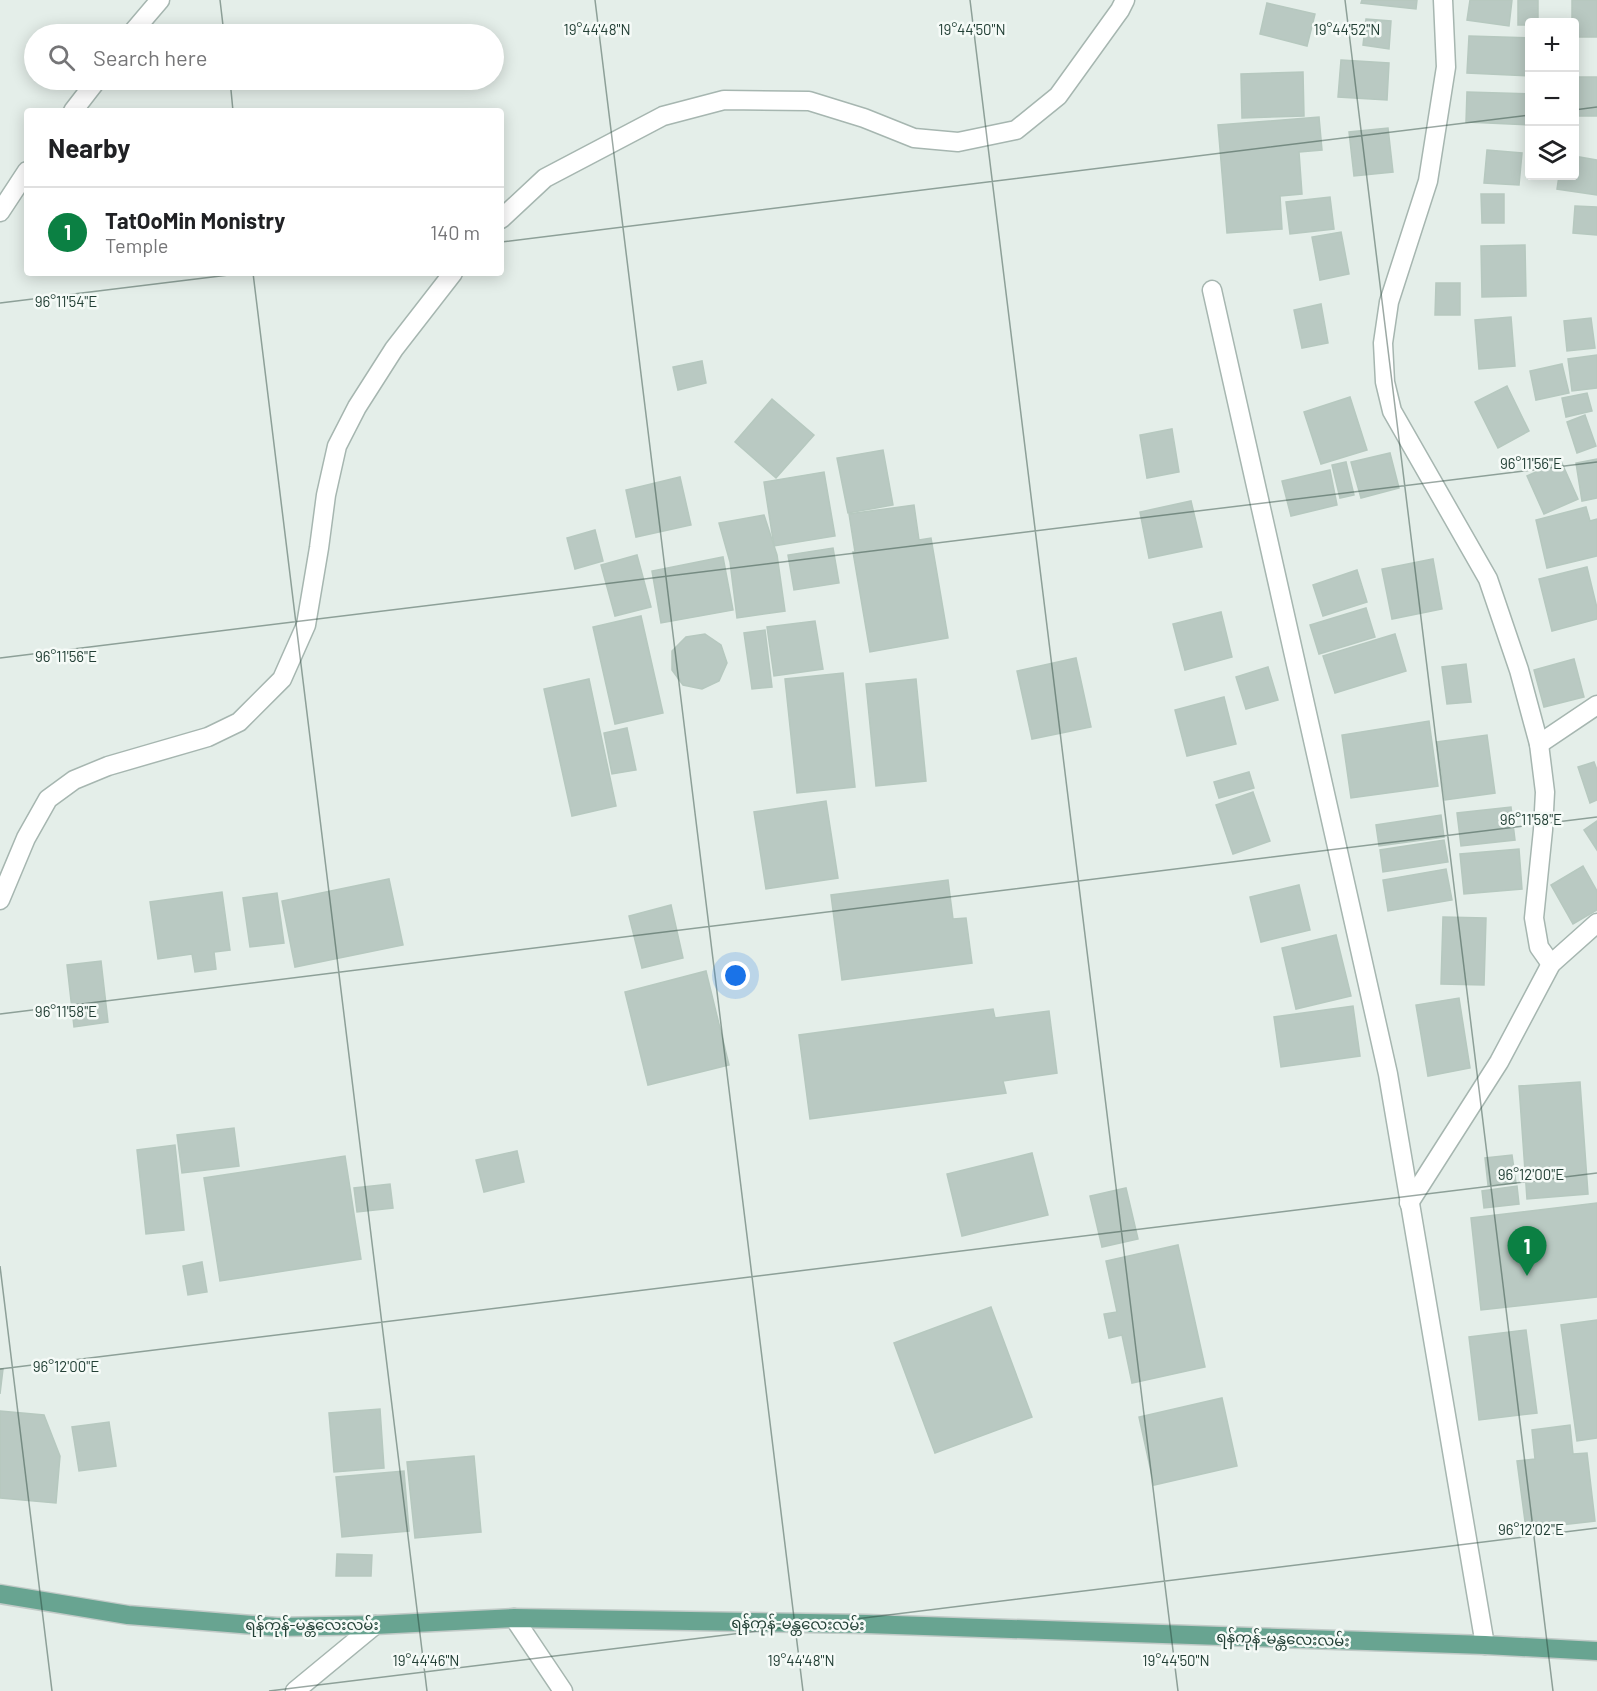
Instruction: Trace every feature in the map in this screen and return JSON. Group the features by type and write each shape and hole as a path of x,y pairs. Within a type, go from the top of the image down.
{"main road":[{"name":"ရန်ကုန်-မန္တလေးလမ်း","path":"0,1594 128,1615 277,1627 514,1618 866,1624 1485,1645 1597,1651"}],"street":[{"path":"140,24 160,0"},
{"path":"504,216 545,178 663,116 724,100 809,101 864,118 914,138 958,142 1016,130 1058,96 1125,0"},
{"path":"1443,0 1446,67 1428,181 1389,302 1383,343 1385,382 1392,411 1488,579 1519,670 1539,744 1545,792 1534,918 1539,947 1551,964"},
{"path":"75,108 89,90"},
{"path":"0,212 24,175"},
{"path":"0,900 26,838 48,799 74,780 108,766 208,737 239,722 282,679 306,625 326,495 337,446 357,407 394,348 451,276"},
{"path":"1212,290 1388,1074 1485,1645"},
{"path":"1539,744 1597,705"},
{"path":"1409,1203 1499,1062 1551,964 1597,923"},
{"path":"514,1618 563,1691"},
{"path":"295,1691 375,1624"}],"building":[{"path":"1362,0 1417,0 1416,9 1361,3"},
{"path":"1470,0 1512,0 1509,26 1467,20"},
{"path":"1518,0 1538,0 1538,18 1525,18 1525,25 1518,25"},
{"path":"1572,0 1597,0 1597,37 1579,37 1579,18 1572,18"},
{"path":"1267,3 1315,14 1307,46 1260,34"},
{"path":"1366,19 1391,21 1389,49 1363,45"},
{"path":"1469,36 1525,38 1525,76 1467,73"},
{"path":"1341,60 1389,63 1387,100 1338,97"},
{"path":"1303,72 1304,116 1242,118 1241,74"},
{"path":"1579,77 1597,77 1597,116 1579,116"},
{"path":"1467,92 1525,94 1525,125 1466,122"},
{"path":"1319,117 1322,150 1299,152 1302,194 1280,196 1282,229 1227,233 1218,125"},
{"path":"1388,128 1393,172 1354,176 1349,132"},
{"path":"1487,150 1522,153 1519,185 1484,183"},
{"path":"1579,157 1597,160 1597,195 1557,189 1558,180 1579,180"},
{"path":"1481,194 1504,194 1504,223 1482,223"},
{"path":"1330,197 1334,229 1290,234 1286,202"},
{"path":"1575,206 1597,207 1597,235 1573,233"},
{"path":"1341,232 1349,274 1320,280 1312,237"},
{"path":"1525,245 1526,296 1482,297 1481,246"},
{"path":"1436,283 1460,283 1460,315 1435,315"},
{"path":"1321,304 1328,343 1302,348 1294,310"},
{"path":"1511,317 1515,366 1479,369 1475,320"},
{"path":"1591,318 1595,348 1567,351 1564,321"},
{"path":"1597,355 1597,388 1572,391 1568,359"},
{"path":"702,361 706,383 678,390 673,367"},
{"path":"1562,364 1569,393 1536,400 1530,371"},
{"path":"1507,386 1529,431 1498,448 1475,402"},
{"path":"1587,393 1592,411 1566,417 1562,398"},
{"path":"1350,397 1367,450 1321,464 1304,412"},
{"path":"772,399 814,435 776,478 735,442"},
{"path":"1585,415 1596,446 1577,453 1567,422"},
{"path":"1172,429 1179,472 1147,478 1140,435"},
{"path":"883,450 893,505 848,513 837,458"},
{"path":"1390,453 1399,488 1361,498 1351,462"},
{"path":"1597,459 1597,498 1582,501 1576,463"},
{"path":"1561,461 1578,499 1544,514 1527,476"},
{"path":"1346,462 1354,495 1340,498 1332,465"},
{"path":"1330,470 1337,505 1291,516 1282,481"},
{"path":"824,472 835,536 774,546 764,482"},
{"path":"680,477 691,525 636,537 626,490"},
{"path":"1191,501 1202,547 1149,558 1140,512"},
{"path":"914,505 919,540 931,538 948,638 870,652 849,514"},
{"path":"1586,507 1590,521 1597,519 1597,556 1547,568 1536,520"},
{"path":"764,515 777,555 785,611 737,618 730,562 719,523"},
{"path":"595,530 603,561 575,569 567,538"},
{"path":"833,548 839,583 794,590 788,555"},
{"path":"637,555 651,607 615,616 601,565"},
{"path":"723,557 733,610 661,623 652,571"},
{"path":"1433,559 1442,609 1392,619 1382,569"},
{"path":"1587,567 1597,608 1597,619 1552,631 1539,579"},
{"path":"1357,570 1367,602 1323,616 1313,585"},
{"path":"1366,608 1375,637 1319,654 1310,625"},
{"path":"1221,612 1232,657 1185,670 1173,624"},
{"path":"641,616 663,713 615,724 593,627"},
{"path":"815,621 823,669 774,676 767,627"},
{"path":"765,630 772,687 752,689 744,633"},
{"path":"705,634 721,645 727,663 719,681 702,689 683,685 672,670 672,651 686,637"},
{"path":"1395,634 1406,671 1335,693 1323,656"},
{"path":"1076,658 1091,727 1032,739 1017,671"},
{"path":"1574,659 1584,697 1544,707 1534,670"},
{"path":"1466,664 1471,702 1447,704 1442,667"},
{"path":"1268,667 1278,700 1246,709 1236,677"},
{"path":"843,673 855,787 797,793 785,679"},
{"path":"589,679 616,806 572,816 544,689"},
{"path":"916,679 926,781 876,786 866,684"},
{"path":"1224,697 1236,744 1187,756 1175,710"},
{"path":"1429,721 1438,786 1351,798 1342,735"},
{"path":"627,728 636,770 612,774 604,733"},
{"path":"1487,735 1495,793 1445,800 1437,742"},
{"path":"1594,762 1597,770 1597,800 1590,803 1578,767"},
{"path":"1249,772 1254,788 1219,798 1214,782"},
{"path":"1253,792 1270,841 1233,854 1216,805"},
{"path":"826,801 838,878 766,889 754,812"},
{"path":"1511,807 1515,840 1461,846 1457,813"},
{"path":"1441,815 1444,837 1379,846 1376,825"},
{"path":"1597,821 1597,850 1584,830"},
{"path":"1444,840 1448,862 1383,872 1380,850"},
{"path":"1519,849 1522,889 1464,894 1460,854"},
{"path":"1583,866 1597,891 1597,910 1573,924 1551,885"},
{"path":"1446,869 1452,900 1388,911 1383,880"},
{"path":"389,879 403,945 295,967 282,901"},
{"path":"948,880 953,919 966,918 972,963 842,980 831,895"},
{"path":"1299,885 1310,930 1261,942 1250,897"},
{"path":"222,892 230,950 214,952 216,969 195,972 192,954 158,959 150,902"},
{"path":"277,893 284,943 250,947 243,898"},
{"path":"671,905 683,958 642,968 629,916"},
{"path":"1443,917 1486,918 1484,985 1441,984"},
{"path":"1336,935 1351,996 1296,1009 1282,948"},
{"path":"101,961 108,1022 74,1027 67,965"},
{"path":"706,971 729,1065 648,1085 625,992"},
{"path":"1459,998 1470,1068 1428,1076 1416,1005"},
{"path":"1353,1006 1360,1056 1281,1067 1274,1017"},
{"path":"993,1009 995,1018 1049,1011 1057,1073 1003,1081 1006,1093 810,1119 799,1035"},
{"path":"1580,1082 1588,1194 1527,1199 1519,1086"},
{"path":"234,1128 239,1166 182,1173 177,1135"},
{"path":"175,1145 184,1230 146,1234 137,1150"},
{"path":"517,1151 524,1182 484,1192 476,1160"},
{"path":"1032,1153 1048,1215 962,1236 947,1174"},
{"path":"1512,1155 1516,1183 1488,1185 1485,1158"},
{"path":"345,1156 361,1259 220,1281 204,1178"},
{"path":"390,1184 393,1208 357,1212 354,1188"},
{"path":"1517,1186 1519,1204 1484,1208 1482,1191"},
{"path":"1126,1188 1138,1239 1102,1247 1090,1196"},
{"path":"1597,1203 1597,1297 1481,1310 1471,1218"},
{"path":"1178,1245 1205,1367 1132,1383 1122,1335 1109,1338 1104,1314 1117,1312 1106,1261"},
{"path":"202,1262 207,1292 188,1295 183,1266"},
{"path":"991,1307 1032,1417 935,1453 894,1343"},
{"path":"1597,1320 1597,1438 1577,1441 1561,1325"},
{"path":"1526,1330 1537,1413 1479,1420 1469,1337"},
{"path":"0,1369 3,1369 0,1394"},
{"path":"1222,1398 1237,1466 1154,1485 1139,1417"},
{"path":"380,1409 384,1468 334,1472 329,1413"},
{"path":"0,1411 44,1415 60,1456 56,1503 0,1498"},
{"path":"109,1422 116,1466 79,1471 72,1427"},
{"path":"1570,1425 1573,1454 1587,1453 1595,1521 1526,1529 1517,1461 1535,1459 1532,1430"},
{"path":"474,1456 481,1532 415,1538 407,1462"},
{"path":"404,1471 409,1531 342,1537 336,1477"},
{"path":"337,1554 372,1555 371,1576 336,1576"}],"place":[{"name":"TatOoMin Monistry","path":"1527,1276"}]}
